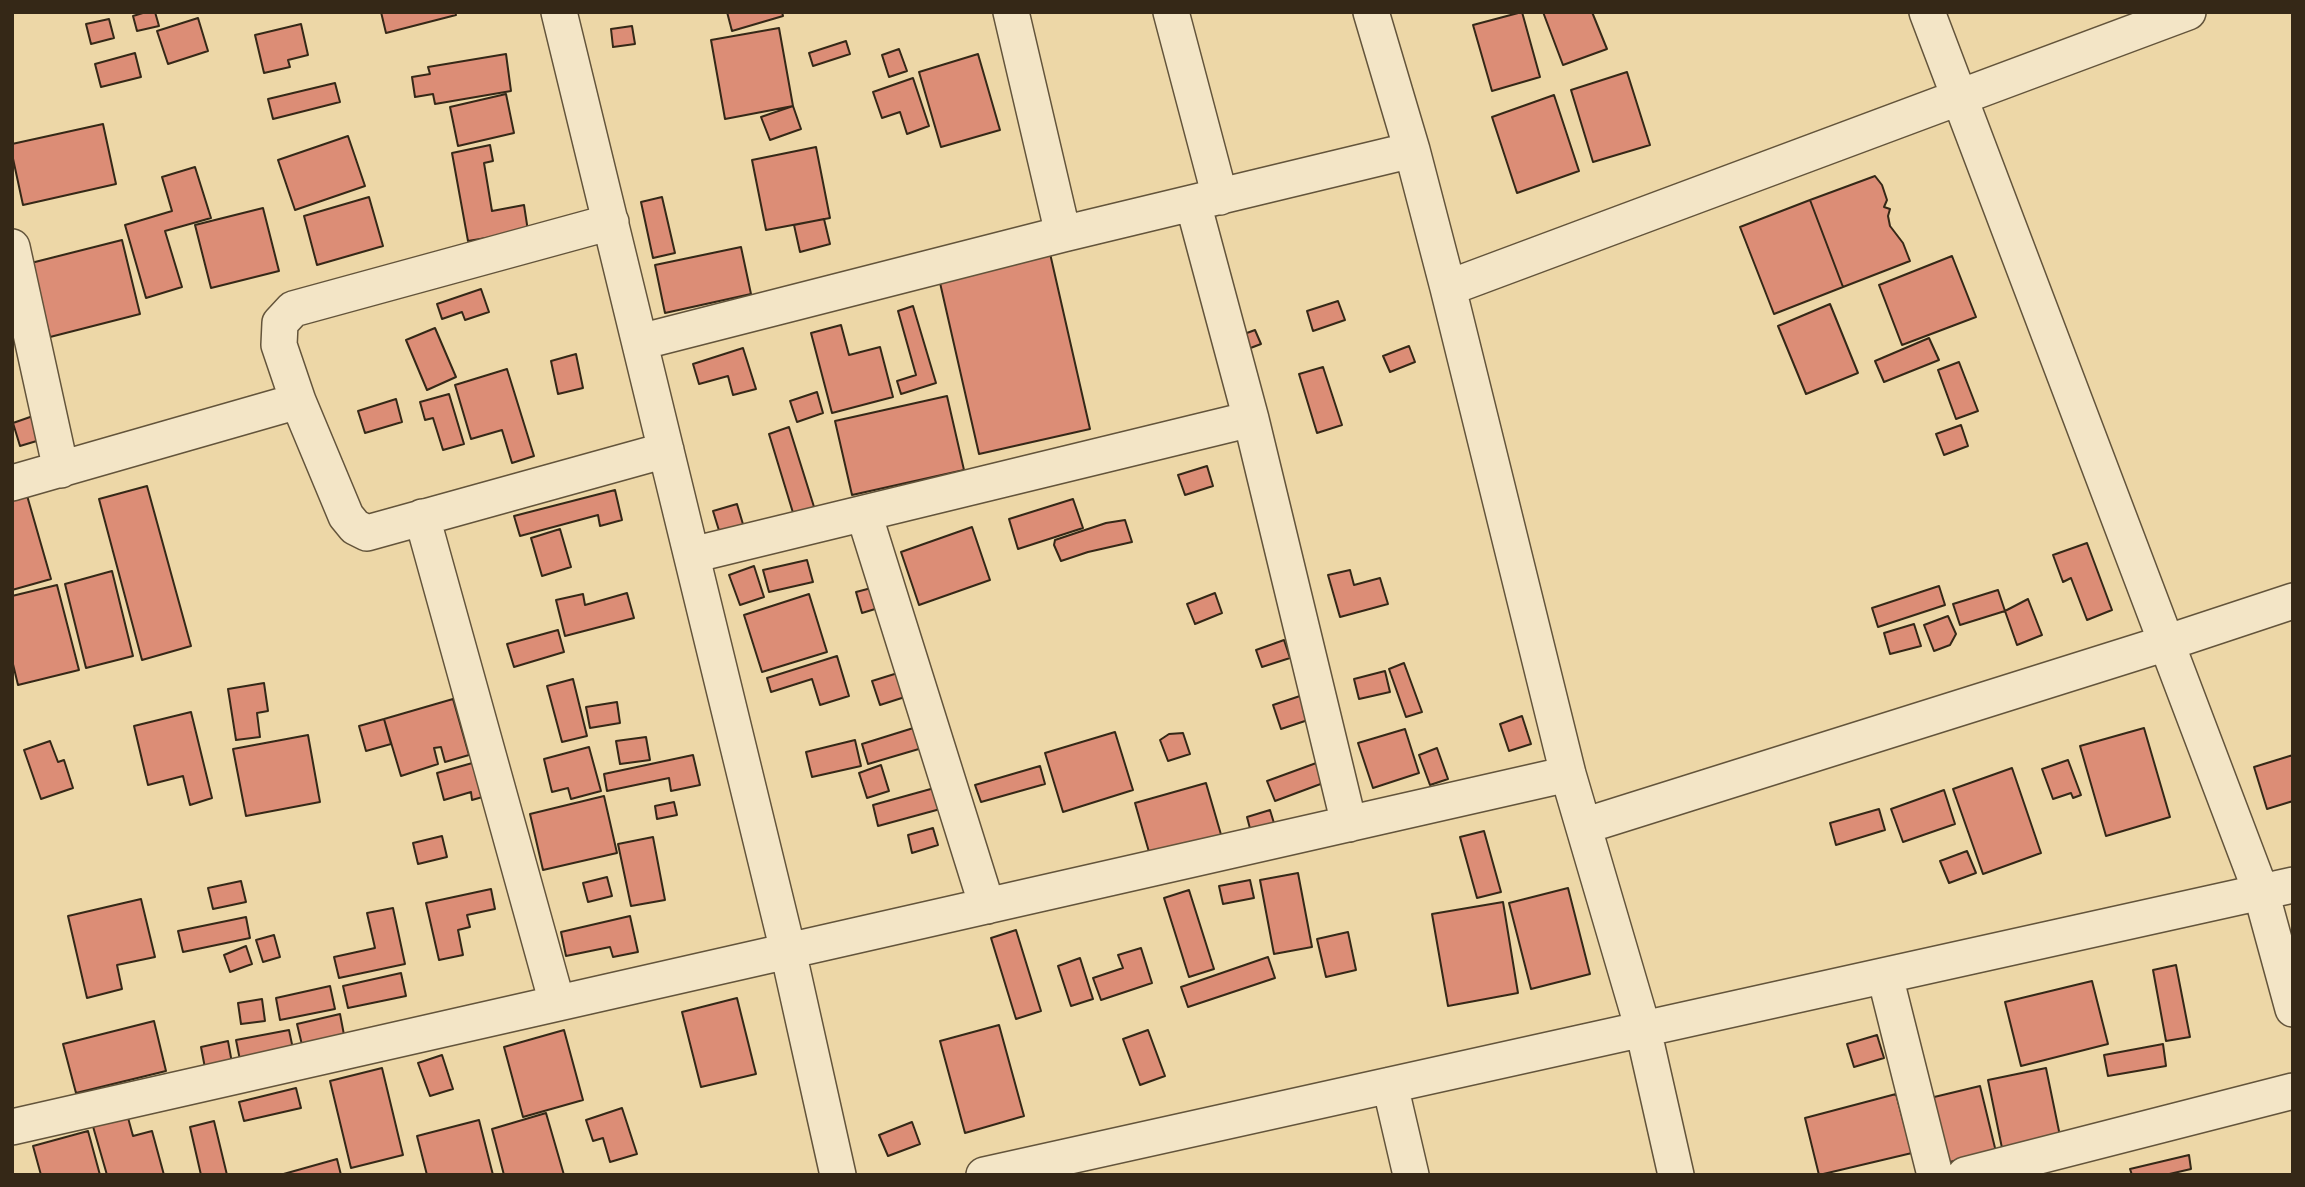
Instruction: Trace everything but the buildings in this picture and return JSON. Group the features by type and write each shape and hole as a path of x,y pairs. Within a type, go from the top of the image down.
{"street":[{"path":"559,12 788,951 838,1175"},
{"path":"1011,12 1063,234"},
{"path":"1171,12 1251,419 1349,824"},
{"path":"1371,12 1412,150 1448,288 1568,774 1643,1029 1676,1175"},
{"path":"1927,12 2166,643 2277,888 2293,1009"},
{"path":"1448,288 2188,12"},
{"path":"640,342 1063,234 1412,150"},
{"path":"611,222 293,309 280,323 279,345 298,401 346,516 355,527 367,533 666,450"},
{"path":"12,247 61,470"},
{"path":"12,483 298,401"},
{"path":"692,555 1251,419"},
{"path":"864,514 988,906"},
{"path":"422,517 557,1003"},
{"path":"1584,826 2293,601"},
{"path":"12,1127 1568,774"},
{"path":"984,1175 2277,888"},
{"path":"1885,976 1935,1175"},
{"path":"1390,1085 1411,1175"},
{"path":"1965,1175 2293,1091"}]}
